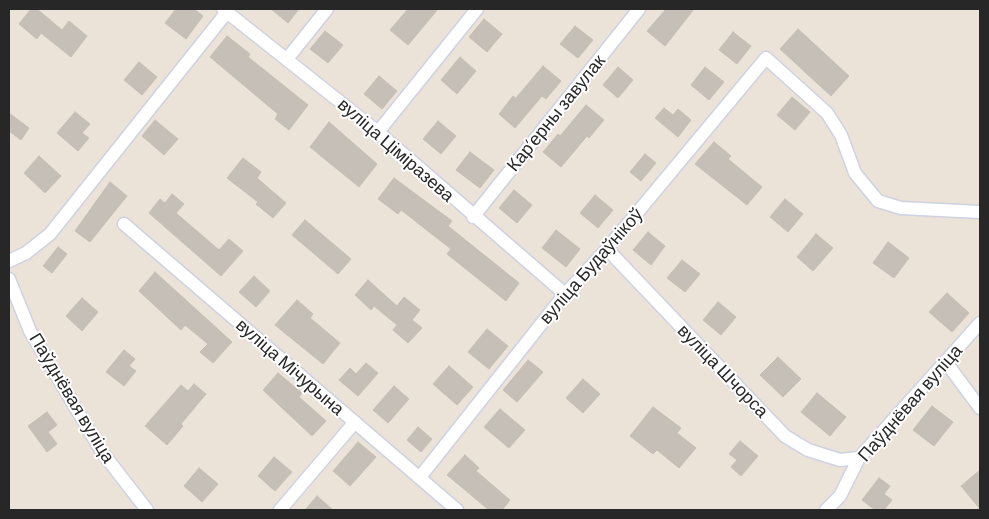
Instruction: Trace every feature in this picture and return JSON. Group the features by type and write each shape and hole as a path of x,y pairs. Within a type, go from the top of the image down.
{"street":[{"path":"287,59 327,9"},
{"path":"378,132 477,9"},
{"name":"Карʼерны завулак","path":"473,217 639,9"},
{"path":"9,261 26,253 50,234 225,10"},
{"name":"вуліца Ціміразева","path":"225,10 378,132 473,217 565,294"},
{"name":"вуліца Будаўнікоў","path":"420,477 565,294 607,248 766,58 828,113 841,135 855,174 878,201 901,208 980,212"},
{"name":"вуліца Мічурына","path":"124,224 457,510"},
{"name":"вуліца Шчорса","path":"607,248 786,436 808,450 840,460 859,458"},
{"name":"Паўднёвая вуліца","path":"9,279 30,331 97,444 147,510"},
{"name":"Паўднёвая вуліца","path":"826,510 840,496 859,458 980,323"},
{"path":"945,362 980,408"},
{"path":"280,510 355,422"},
{"path":"840,496 841,510"}],"building":[{"path":"31,9 37,9 62,30 69,21 87,36 71,57 41,33 37,39 19,24"},
{"path":"176,9 194,9 203,16 186,39 165,23"},
{"path":"271,9 299,9 288,23"},
{"path":"408,9 438,9 408,45 390,30"},
{"path":"666,9 694,9 665,46 647,31"},
{"path":"484,19 502,34 487,52 469,37"},
{"path":"575,26 593,40 578,58 560,44"},
{"path":"798,29 849,76 831,96 780,49"},
{"path":"325,31 343,45 328,63 310,49"},
{"path":"733,32 751,46 737,64 719,50"},
{"path":"227,36 250,54 248,57 308,105 289,130 275,119 278,114 210,57"},
{"path":"460,57 476,71 457,94 441,80"},
{"path":"139,62 157,77 142,95 124,80"},
{"path":"543,66 561,81 546,99 542,96 515,128 499,114 513,96 516,98"},
{"path":"618,67 633,80 618,98 603,85"},
{"path":"705,67 724,82 709,100 691,85"},
{"path":"379,76 397,91 382,109 364,94"},
{"path":"792,97 810,112 795,130 777,115"},
{"path":"586,105 604,120 589,138 587,136 561,167 543,152 558,134 560,136"},
{"path":"664,108 673,115 678,109 691,120 678,137 655,118"},
{"path":"75,112 90,124 82,133 89,138 78,151 57,133"},
{"path":"9,113 29,128 21,140 9,131"},
{"path":"155,120 178,139 164,155 142,136"},
{"path":"438,121 456,136 441,154 423,139"},
{"path":"329,122 377,164 359,187 310,147"},
{"path":"714,142 731,156 728,159 762,187 747,205 695,164"},
{"path":"470,152 494,170 480,188 456,170"},
{"path":"645,154 656,163 641,181 630,172"},
{"path":"39,156 61,176 45,193 24,173"},
{"path":"243,158 261,172 257,178 286,203 273,218 256,204 258,202 227,178"},
{"path":"394,178 452,221 448,226 519,283 506,301 447,254 451,249 401,210 398,214 378,199"},
{"path":"110,182 127,196 90,242 75,231"},
{"path":"514,190 532,205 517,223 499,208"},
{"path":"172,194 184,204 176,213 219,250 229,239 243,251 221,276 149,213 160,199 165,203"},
{"path":"595,195 613,210 598,228 580,213"},
{"path":"785,199 803,214 788,232 770,217"},
{"path":"305,220 351,259 338,274 292,235"},
{"path":"556,230 580,249 566,267 542,248"},
{"path":"648,232 665,246 651,265 633,250"},
{"path":"816,234 833,248 813,271 797,257"},
{"path":"888,242 909,258 894,278 873,263"},
{"path":"58,247 67,254 52,273 43,266"},
{"path":"682,260 700,274 685,292 667,278"},
{"path":"155,272 232,342 213,363 200,352 208,344 185,325 181,330 139,291"},
{"path":"254,276 270,291 256,307 239,292"},
{"path":"368,280 397,306 404,297 420,310 412,320 422,328 408,343 393,330 397,325 374,306 371,310 355,295"},
{"path":"947,293 969,313 952,332 929,312"},
{"path":"82,298 98,312 82,331 66,316"},
{"path":"297,300 313,314 310,318 340,343 323,364 275,325"},
{"path":"718,302 736,317 721,335 703,320"},
{"path":"487,329 508,346 489,369 468,352"},
{"path":"124,350 135,359 129,366 136,371 124,386 106,372"},
{"path":"778,357 801,379 783,397 760,375"},
{"path":"528,360 543,372 517,402 503,390"},
{"path":"366,363 378,373 358,396 339,380 350,368 356,374"},
{"path":"449,366 473,387 457,405 433,384"},
{"path":"278,373 302,393 299,397 326,421 312,436 263,390"},
{"path":"583,379 600,394 583,413 566,398"},
{"path":"194,384 206,394 181,424 183,426 167,445 145,426 181,385 188,391"},
{"path":"394,386 409,399 388,423 373,410"},
{"path":"817,393 846,417 830,436 801,412"},
{"path":"932,406 953,422 934,446 913,430"},
{"path":"653,407 681,428 677,433 696,448 679,468 657,450 653,454 630,436"},
{"path":"500,409 525,430 509,448 484,427"},
{"path":"47,412 57,425 48,432 57,444 47,452 28,426"},
{"path":"418,427 432,439 421,452 407,440"},
{"path":"740,441 758,456 741,476 731,467 737,460 729,454"},
{"path":"358,442 376,457 350,486 333,471"},
{"path":"465,455 479,468 476,471 510,500 502,510 489,510 447,475"},
{"path":"274,457 292,472 275,491 258,476"},
{"path":"199,468 218,484 202,502 184,486"},
{"path":"980,470 980,509 961,486"},
{"path":"879,478 890,486 884,494 892,500 884,510 875,510 862,500"},
{"path":"317,496 333,510 305,510"}]}
